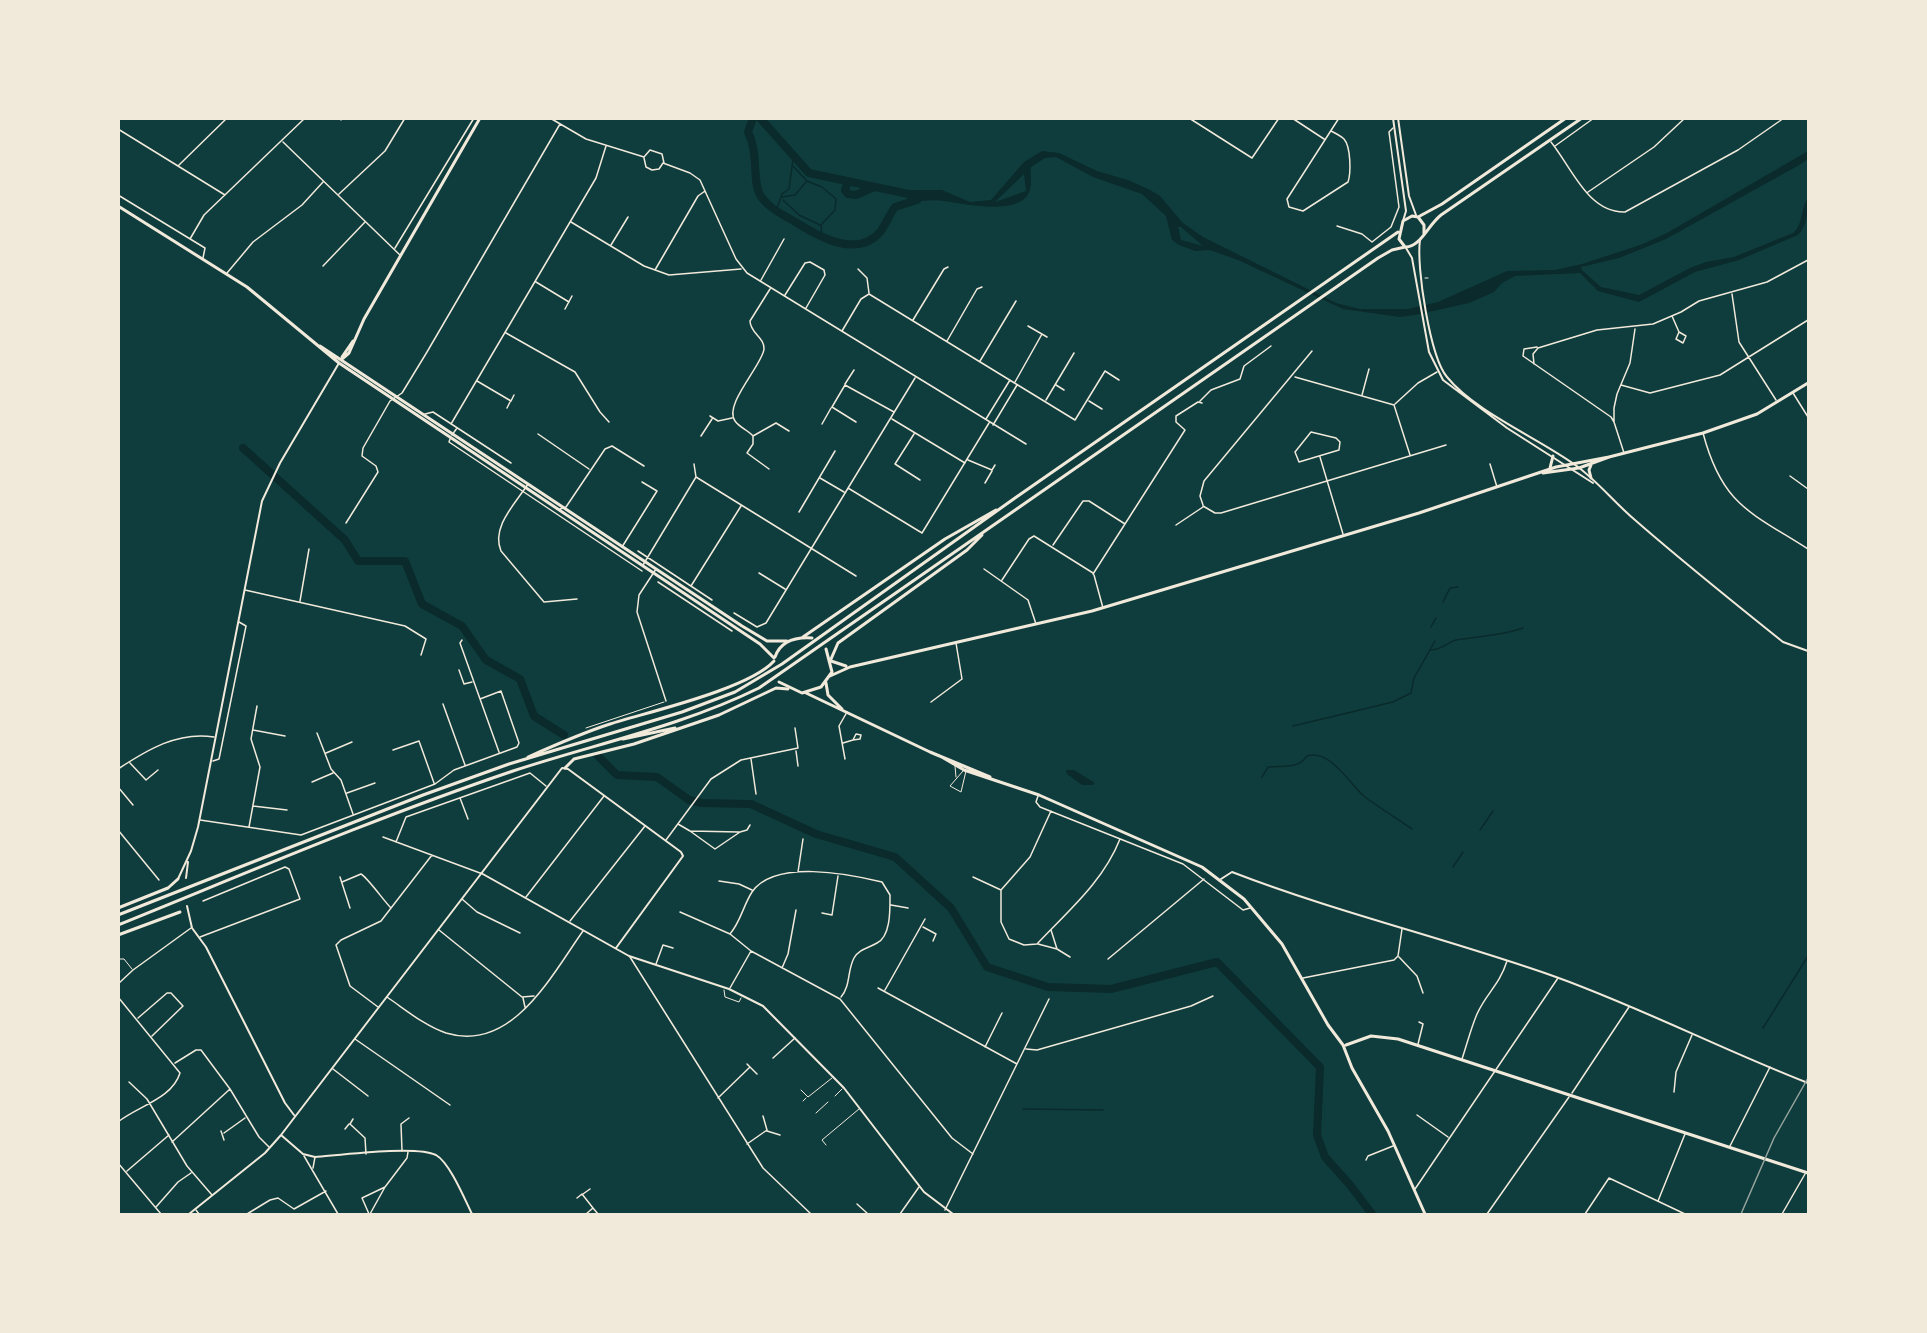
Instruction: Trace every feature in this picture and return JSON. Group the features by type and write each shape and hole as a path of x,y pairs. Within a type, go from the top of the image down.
{"main road":[{"path":"340,361 349,353 400,255 480,118"},
{"path":"1405,248 1398,238 1403,221 1442,204 1566,118"},
{"path":"118,926 407,810 512,772 730,703 759,688 1330,291 1388,252 1414,246 1441,215 1582,118"},
{"path":"118,206 227,273 340,361 525,488 646,561 767,641 787,641 803,637 945,540 1015,498"},
{"path":"1417,216 1424,225 1424,234"},
{"path":"509,764 682,712 735,692 757,680 1015,498 1304,300 1398,232"},
{"path":"340,361 398,396 566,507 653,573 768,650 774,660"},
{"path":"1548,469 1609,457 1731,424 1778,402 1809,382"},
{"path":"1542,473 1553,464 1553,456"},
{"path":"830,676 850,667 1103,608 1542,473 1592,465 1609,457"},
{"path":"1591,478 1589,470 1592,465"},
{"path":"806,693 826,682 830,676 831,660 838,643 967,550 987,530"},
{"path":"803,637 812,638"},
{"path":"118,915 608,725 730,686 756,674 774,660 777,651 787,641"},
{"path":"826,648 831,660 850,667"},
{"path":"778,682 788,689"},
{"path":"826,682 828,695 846,711"},
{"path":"565,768 574,759 633,744 732,710 773,689 788,689 806,693 826,704 846,711 971,773 1039,795 1185,859 1221,879 1252,906 1269,926 1344,1046 1352,1068 1394,1146 1425,1215"},
{"path":"602,744 688,725"},
{"path":"940,756 955,766 965,770 972,767 994,780"},
{"path":"118,908 168,888 178,881"},
{"path":"118,935 180,911"},
{"path":"1344,1046 1360,1038 1382,1036 1418,1045 1807,1172"}],"street":[{"path":"178,166 227,118"},
{"path":"190,239 204,215 305,118"},
{"path":"338,195 386,151 405,118"},
{"path":"394,249 474,118"},
{"path":"550,118 606,146 644,157"},
{"path":"1189,118 1252,158 1256,156 1279,118"},
{"path":"1292,118 1325,140"},
{"path":"1331,131 1344,139 1347,146 1350,173 1348,182 1299,212 1289,207 1287,200 1339,118"},
{"path":"1393,118 1407,184 1407,211 1403,221"},
{"path":"1398,118 1409,196 1417,216"},
{"path":"1554,147 1594,118"},
{"path":"1587,192 1654,147 1685,118"},
{"path":"1550,141 1598,206 1614,213 1633,210 1738,150 1784,118"},
{"path":"346,523 378,472 376,466 362,456 363,448 393,399 398,396 427,352 560,124"},
{"path":"1337,226 1362,234 1367,241 1372,242 1391,227 1399,207 1389,132 1394,127"},
{"path":"118,129 225,195"},
{"path":"282,141 400,255"},
{"path":"451,424 596,178 606,146"},
{"path":"657,150 664,157 663,163 656,170 649,169 644,164 644,157 647,152 657,150"},
{"path":"663,163 694,175 705,191 741,268 841,332 1026,444"},
{"path":"227,273 253,242 302,205 323,182"},
{"path":"1396,186 1407,184"},
{"path":"655,271 698,196 705,191"},
{"path":"118,195 205,248 203,258"},
{"path":"611,246 628,217"},
{"path":"322,266 365,222"},
{"path":"570,222 655,271 678,276 741,268"},
{"path":"760,281 784,240"},
{"path":"1420,240 1419,257 1432,342 1441,369 1455,386 1579,468 1643,527 1783,642 1809,651"},
{"path":"1405,248 1412,258 1428,343 1437,372 1464,398 1596,484"},
{"path":"1624,453 1611,417 1522,356 1522,351 1597,330 1635,328 1653,324 1699,301 1767,282 1809,260"},
{"path":"784,296 805,263 816,265 824,270 825,274 805,309"},
{"path":"913,321 944,269 948,267"},
{"path":"858,269 867,278 868,294"},
{"path":"535,282 569,302"},
{"path":"947,342 977,289 982,287"},
{"path":"733,418 742,387 764,352 763,343 752,331 750,321 771,288"},
{"path":"1732,293 1737,336 1749,359 1778,402"},
{"path":"868,294 1075,420 1105,371 1119,380"},
{"path":"841,332 861,299 868,294"},
{"path":"565,309 572,296"},
{"path":"980,362 1016,301"},
{"path":"1672,315 1679,332"},
{"path":"1621,385 1643,392 1655,392 1720,375 1809,320"},
{"path":"1028,326 1047,337"},
{"path":"1614,422 1615,400 1633,354 1635,328"},
{"path":"506,332 575,372 600,412 609,422"},
{"path":"1015,382 1042,334"},
{"path":"1428,343 1432,342"},
{"path":"1093,574 1185,430 1176,422 1176,416 1200,403 1211,390 1240,379 1244,366 1271,346"},
{"path":"1534,364 1533,354 1539,348"},
{"path":"1312,351 1294,377 1204,481 1200,496 1203,506 1215,513 1221,513 1446,445"},
{"path":"1046,401 1074,353"},
{"path":"178,881 188,859 199,819 224,690 240,622 261,505 277,469 340,361"},
{"path":"1362,396 1369,369"},
{"path":"1394,405 1441,369"},
{"path":"822,424 854,370"},
{"path":"734,613 752,625 762,626 916,376"},
{"path":"1294,377 1394,405"},
{"path":"985,420 1010,380"},
{"path":"477,381 511,401"},
{"path":"993,424 1018,384"},
{"path":"845,385 895,412"},
{"path":"1056,385 1064,390"},
{"path":"1793,393 1809,417"},
{"path":"507,408 514,395"},
{"path":"1088,401 1102,409"},
{"path":"1394,405 1410,456"},
{"path":"832,407 856,422"},
{"path":"425,414 433,412 511,463"},
{"path":"701,436 711,417 718,421 733,418"},
{"path":"733,418 753,436 753,444 747,453 768,469"},
{"path":"753,436 776,423 778,419"},
{"path":"891,419 966,464"},
{"path":"776,423 789,431"},
{"path":"848,488 922,532 990,423"},
{"path":"457,428 449,442 642,571"},
{"path":"1311,432 1336,438 1340,442 1336,452 1320,458 1302,463 1294,456 1297,447 1311,432"},
{"path":"1702,433 1715,472 1727,491 1743,508 1809,549"},
{"path":"538,434 590,469"},
{"path":"914,434 895,464 920,480"},
{"path":"1523,438 1525,434"},
{"path":"557,509 566,507 605,449 612,446 644,466"},
{"path":"799,512 834,451"},
{"path":"1320,458 1343,534"},
{"path":"967,460 992,470"},
{"path":"643,565 696,477 694,464"},
{"path":"1490,464 1498,488"},
{"path":"985,483 995,465"},
{"path":"1790,476 1809,489"},
{"path":"696,477 856,576"},
{"path":"820,478 844,493"},
{"path":"621,548 657,491 642,482"},
{"path":"529,483 499,529 497,541 501,551 544,602 577,599"},
{"path":"1052,546 1083,501 1089,501 1126,524"},
{"path":"691,586 741,505"},
{"path":"1176,525 1203,506"},
{"path":"1002,580 1031,537 1037,536 1093,574 1103,608"},
{"path":"300,602 309,549"},
{"path":"638,550 712,600"},
{"path":"657,568 639,595 637,612 666,702"},
{"path":"984,569 1028,600 1037,625"},
{"path":"759,573 786,590"},
{"path":"658,582 732,631"},
{"path":"244,590 405,626 426,639 421,655"},
{"path":"733,626 739,616"},
{"path":"210,760 219,759 246,626 240,622"},
{"path":"462,640 460,643 499,753"},
{"path":"931,702 962,679 956,642"},
{"path":"459,670 464,684 473,682"},
{"path":"224,690 232,692"},
{"path":"199,819 301,835 435,784 465,765 517,747 519,743 501,692 480,699"},
{"path":"443,704 465,765"},
{"path":"248,828 260,767 251,740 257,706"},
{"path":"845,759 839,726 846,711"},
{"path":"795,728 798,766"},
{"path":"252,729 285,736"},
{"path":"317,733 333,773 341,780 353,815"},
{"path":"118,769 168,741 201,736 215,737"},
{"path":"842,743 853,740"},
{"path":"393,750 419,741 435,784"},
{"path":"326,753 352,742"},
{"path":"665,841 720,771 751,758 795,750"},
{"path":"751,758 756,794"},
{"path":"129,762 146,780 158,770"},
{"path":"189,1215 270,1148 281,1135 294,1114 333,1068 560,769 565,768 681,852 682,861 616,948"},
{"path":"312,782 333,773"},
{"path":"396,842 406,817 459,797 530,773 547,787"},
{"path":"346,793 375,783"},
{"path":"118,788 133,804"},
{"path":"1039,795 1037,804 1183,864 1243,910 1252,906"},
{"path":"526,898 604,796"},
{"path":"459,797 468,819"},
{"path":"253,806 287,810"},
{"path":"1051,811 1030,857 1001,890 1001,921 1009,939 1024,945 1037,944 1058,949 1070,957"},
{"path":"678,824 715,849 740,832"},
{"path":"690,831 740,832 747,830 750,825"},
{"path":"570,922 645,826"},
{"path":"118,830 159,880"},
{"path":"747,830 749,835"},
{"path":"382,837 481,873 630,956 724,987 763,1005 834,1076 919,1187 953,1215"},
{"path":"798,872 803,839"},
{"path":"1037,944 1100,878 1111,862 1120,839"},
{"path":"378,1008 350,986 336,945 341,940 375,926 392,908 432,855"},
{"path":"186,878 188,859"},
{"path":"203,901 285,867 289,869 300,899"},
{"path":"730,934 739,923 752,891 773,876 798,872 882,882 888,889 890,905 883,939 857,953 851,966 848,988 840,999"},
{"path":"1221,879 1232,872 1313,902 1507,960 1630,1006 1809,1083"},
{"path":"342,882 361,874 365,876 374,891 392,908"},
{"path":"726,882 727,875"},
{"path":"822,913 832,915 838,875"},
{"path":"340,877 350,908"},
{"path":"973,877 1001,890"},
{"path":"1108,959 1204,879"},
{"path":"720,881 749,887 752,891"},
{"path":"199,937 307,897"},
{"path":"462,899 477,912 520,933"},
{"path":"890,905 908,908"},
{"path":"180,911 185,907 191,926 199,937 285,1102 294,1114"},
{"path":"782,969 788,954 796,910"},
{"path":"680,912 730,934 751,951 840,999 952,1138 973,1154"},
{"path":"884,991 925,920"},
{"path":"118,984 191,926"},
{"path":"922,926 936,934 933,941"},
{"path":"1303,978 1394,960 1398,956 1402,928"},
{"path":"438,929 522,997 525,1008"},
{"path":"1051,929 1058,949"},
{"path":"386,997 432,1027 459,1035 474,1036 499,1029 516,1018 525,1008 584,930"},
{"path":"656,965 663,945 673,948"},
{"path":"729,989 751,951"},
{"path":"630,956 630,961 747,1144 776,1182 811,1215"},
{"path":"1398,956 1417,976 1423,993"},
{"path":"1462,1060 1477,1014 1486,997 1497,986 1507,960"},
{"path":"1414,1190 1419,1186 1449,1137 1557,978"},
{"path":"878,988 1017,1065"},
{"path":"137,1019 167,993 171,993 183,1006 182,1010 152,1037"},
{"path":"522,997 535,996"},
{"path":"1025,1049 1037,1050 1191,1006 1213,996"},
{"path":"118,997 180,1073 177,1083 118,1122"},
{"path":"941,1214 1049,999"},
{"path":"1487,1215 1630,1006"},
{"path":"984,1047 1002,1013"},
{"path":"1418,1045 1423,1024 1419,1022"},
{"path":"1674,1092 1676,1072 1692,1034"},
{"path":"773,1058 795,1037"},
{"path":"355,1039 450,1105"},
{"path":"174,1064 196,1050 201,1050 230,1089 246,1118 270,1148"},
{"path":"747,1064 757,1074"},
{"path":"718,1099 750,1067"},
{"path":"1730,1147 1770,1067"},
{"path":"333,1068 368,1096"},
{"path":"129,1082 150,1103 192,1172 212,1195"},
{"path":"172,1142 230,1089"},
{"path":"1417,1115 1449,1137"},
{"path":"763,1116 767,1130"},
{"path":"224,1140 222,1132 246,1118"},
{"path":"402,1152 401,1124 409,1118"},
{"path":"345,1129 353,1119"},
{"path":"350,1124 365,1138 366,1154"},
{"path":"747,1144 767,1130"},
{"path":"767,1130 780,1135"},
{"path":"1658,1201 1685,1133"},
{"path":"281,1135 303,1154 339,1215"},
{"path":"126,1171 169,1136"},
{"path":"1366,1160 1368,1156 1394,1146"},
{"path":"303,1154 315,1157 422,1151 436,1155 448,1168 472,1215"},
{"path":"370,1215 408,1152"},
{"path":"313,1168 315,1157"},
{"path":"118,1163 161,1215"},
{"path":"156,1208 178,1182 192,1172"},
{"path":"1782,1215 1807,1172"},
{"path":"1585,1215 1609,1178 1685,1215"},
{"path":"370,1215 362,1198 385,1187"},
{"path":"900,1215 919,1187"},
{"path":"577,1198 590,1189"},
{"path":"247,1215 270,1200 278,1198 294,1209 326,1191"},
{"path":"582,1194 598,1215"},
{"path":"857,1204 868,1215"},
{"path":"586,1215 593,1208"},
{"path":"196,1209 199,1215"},
{"path":"1784,1211 1789,1215"}],"lane":[{"path":"586,728 666,702"},
{"path":"955,766 956,779"},
{"path":"965,770 961,792 950,786 965,770"},
{"path":"118,959 124,958 133,970"},
{"path":"724,987 725,998 739,1002 745,995"},
{"path":"803,1101 834,1076"},
{"path":"835,1096 844,1088"},
{"path":"801,1090 808,1097"},
{"path":"816,1113 828,1102"},
{"path":"826,1145 822,1140 860,1108"}],"water":[{"path":"1042,151 1059,153 1097,171 1128,180 1160,196 1183,223 1203,237 1336,303 1360,309 1408,309 1438,302 1507,271 1555,270 1582,264 1643,244 1667,233 1808,151 1808,159 1801,164 1666,239 1619,258 1581,267 1601,287 1639,295 1690,268 1706,262 1734,257 1793,233 1799,225 1808,198 1808,208 1805,223 1798,235 1739,260 1695,272 1639,302 1598,291 1580,273 1515,276 1502,283 1494,292 1469,303 1400,317 1343,309 1238,260 1210,250 1195,251 1179,245 1172,240 1166,216 1142,194 1093,177 1056,157 1045,158 1031,167 1030,190 1025,198 1016,204 991,207 940,200 907,203 908,190 942,190 970,202 991,200 1024,162","holes":["1024,174 1026,191 995,202","1178,227 1181,227 1203,246 1181,240"]},
{"path":"1066,770 1074,770 1095,783 1082,785 1067,774"}],"waterway":[{"path":"753,118 748,132 760,195 777,211 816,234 839,243 861,244 872,239 881,231 895,207 917,200"},
{"path":"760,118 809,173 918,196"},
{"path":"776,211 782,194 789,189 793,159"},
{"path":"792,165 807,181 822,187 836,199 835,210 821,225 822,239"},
{"path":"848,181 845,190 848,194 856,195 874,187"},
{"path":"782,197 795,195 806,182"},
{"path":"783,200 799,215 820,225"},
{"path":"243,448 345,540 358,561 405,561 422,604 462,626 486,660 520,679 534,716 564,735"},
{"path":"1443,602 1450,588 1458,587"},
{"path":"1431,627 1436,618"},
{"path":"1430,650 1456,640 1523,628"},
{"path":"1293,726 1393,702 1411,693 1414,678 1435,641"},
{"path":"598,756 617,775 657,777 689,800 702,803 751,804 816,834 895,857 951,908 987,967 1048,987 1111,989 1217,962 1320,1067 1317,1135 1325,1157 1372,1214"},
{"path":"1262,777 1268,767 1294,765 1307,756 1324,757 1332,762 1365,797 1412,829"},
{"path":"1480,830 1493,811"},
{"path":"1453,867 1463,852"},
{"path":"1763,1028 1808,956"},
{"path":"1023,1109 1103,1110"}],"railway":[{"path":"1741,1214 1774,1138 1808,1078"}]}
